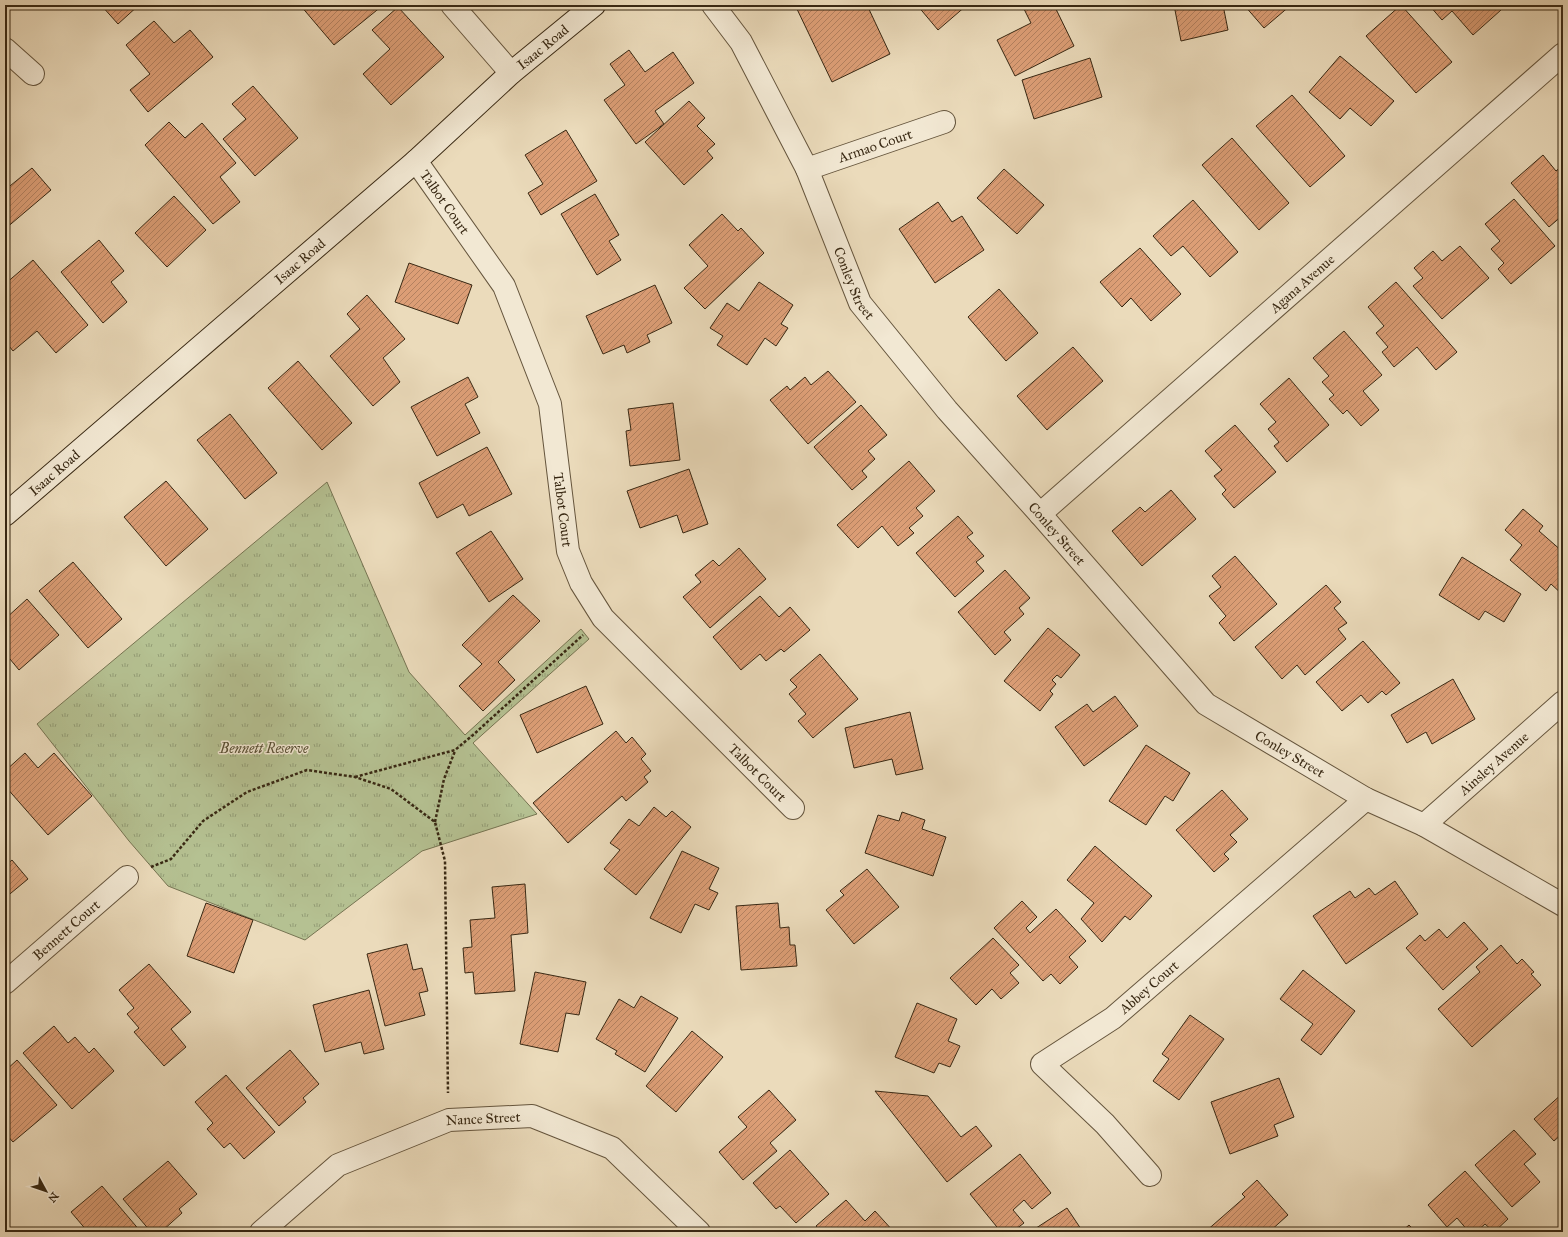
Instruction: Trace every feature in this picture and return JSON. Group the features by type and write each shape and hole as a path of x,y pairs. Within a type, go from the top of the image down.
{"street":[{"path":"452,5 511,73"},
{"name":"Isaac Road","path":"5,515 416,161 511,73 594,5"},
{"name":"Conley Street","path":"713,5 741,42 807,169 860,303 947,410 1206,704 1366,800 1424,825 1563,905"},
{"path":"5,48 33,74"},
{"name":"Agana Avenue","path":"1040,514 1563,54"},
{"name":"Armao Court","path":"807,169 944,122"},
{"name":"Talbot Court","path":"416,161 504,286 550,404 568,551 582,583 602,618 793,808"},
{"name":"Ainsley Avenue","path":"1424,825 1563,702"},
{"name":"Abbey Court","path":"1150,1175 1105,1124 1042,1064 1112,1018 1366,800"},
{"name":"Bennett Court","path":"5,983 127,877"},
{"name":"Nance Street","path":"261,1232 338,1165 449,1120 532,1116 612,1148 699,1232"}],"path":[{"path":"355,777 455,750 474,735 602,618"},
{"path":"449,1120 445,861 435,822 444,779 455,750"},
{"path":"127,877 171,859 203,821 248,792 307,770 355,777 390,789 435,822"}],"green space":[{"name":"Bennett Reserve","path":"327,482 409,672 465,735 581,629 589,639 473,743 537,814 422,851 305,940 168,886 129,841 37,724"}],"building":[{"path":"101,5 139,5 118,24"},
{"path":"300,5 381,5 382,6 334,45"},
{"path":"800,5 867,5 890,54 832,82 796,7"},
{"path":"917,5 967,5 938,30"},
{"path":"1022,5 1054,5 1074,46 1015,76 997,40 1031,23"},
{"path":"1174,5 1223,5 1228,30 1181,41"},
{"path":"1244,5 1291,5 1264,28"},
{"path":"1401,5 1452,62 1416,93 1366,36"},
{"path":"1429,5 1497,5 1501,10 1473,35 1452,11 1442,20"},
{"path":"398,7 444,57 391,105 363,74 390,49 372,30"},
{"path":"154,21 174,43 190,30 213,57 148,112 130,90 150,74 126,45"},
{"path":"629,50 645,72 673,52 694,83 655,111 664,124 636,144 604,100 625,85 610,64"},
{"path":"1340,56 1394,101 1371,126 1350,108 1340,119 1309,92"},
{"path":"1090,58 1102,97 1034,119 1022,80"},
{"path":"253,86 298,138 255,176 223,139 246,119 232,104"},
{"path":"1292,95 1345,156 1310,187 1256,126"},
{"path":"689,101 705,118 697,126 715,144 707,151 713,158 684,185 645,142"},
{"path":"169,122 185,138 202,123 236,163 220,177 240,202 213,224 145,145"},
{"path":"566,130 597,181 541,215 528,193 543,184 525,155"},
{"path":"1232,138 1289,203 1259,230 1202,165"},
{"path":"1543,155 1556,171 1563,165 1563,215 1549,227 1511,183"},
{"path":"32,168 51,190 5,229 5,190"},
{"path":"1004,169 1044,205 1017,234 977,198"},
{"path":"595,194 619,235 609,241 621,260 597,275 561,214"},
{"path":"174,196 206,230 167,267 135,233"},
{"path":"1514,199 1555,246 1511,284 1498,269 1504,263 1491,249 1500,241 1485,224"},
{"path":"1193,200 1238,252 1210,277 1183,246 1171,256 1153,236"},
{"path":"938,202 952,222 962,216 984,250 935,283 899,229"},
{"path":"722,214 738,231 741,228 764,253 705,309 684,288 708,266 689,245"},
{"path":"99,240 124,271 111,282 127,302 103,323 61,272"},
{"path":"1460,246 1489,278 1442,319 1413,286 1423,278 1414,268 1433,251 1442,261"},
{"path":"1140,248 1181,294 1151,321 1131,298 1122,307 1100,282"},
{"path":"33,260 88,325 56,353 37,331 13,351 5,341 5,284"},
{"path":"409,263 472,285 458,324 395,302"},
{"path":"759,282 793,305 781,324 788,328 776,346 765,338 747,365 717,345 723,336 710,328 727,303 739,311"},
{"path":"1396,282 1457,352 1436,370 1417,347 1394,367 1382,352 1388,347 1376,333 1384,326 1368,307"},
{"path":"655,285 672,323 647,335 650,342 627,353 624,345 603,354 586,316"},
{"path":"999,289 1038,333 1006,361 968,317"},
{"path":"367,295 405,339 383,358 400,382 373,406 330,356 360,329 347,314"},
{"path":"1344,331 1382,375 1363,391 1379,410 1361,426 1347,410 1343,414 1329,399 1334,395 1322,382 1329,376 1313,358"},
{"path":"1073,347 1103,381 1047,430 1017,396"},
{"path":"298,361 352,423 322,450 268,388"},
{"path":"828,371 856,402 808,444 770,400 787,386 790,390 805,377 811,385"},
{"path":"468,377 478,397 465,404 480,433 437,456 411,407"},
{"path":"1289,378 1329,425 1287,462 1274,446 1279,442 1268,429 1276,422 1260,404"},
{"path":"673,403 680,460 630,466 626,431 631,430 628,409"},
{"path":"861,405 887,435 868,451 875,459 862,471 867,477 852,490 814,447"},
{"path":"230,414 277,473 245,499 197,440"},
{"path":"1235,425 1276,472 1234,508 1222,494 1226,490 1214,476 1222,470 1205,451"},
{"path":"487,447 512,494 469,516 463,504 437,518 419,483"},
{"path":"909,461 935,491 916,508 923,516 909,528 914,533 898,546 882,526 858,548 837,525"},
{"path":"689,469 708,524 683,533 677,515 640,528 627,491"},
{"path":"166,481 208,529 166,566 124,517"},
{"path":"1171,490 1196,519 1142,566 1112,531 1140,507 1145,512"},
{"path":"1523,509 1543,526 1539,531 1563,552 1563,595 1551,584 1546,591 1510,560 1522,545 1505,530"},
{"path":"958,516 973,533 967,537 984,556 976,562 984,571 955,597 916,553"},
{"path":"491,531 523,579 489,602 456,553"},
{"path":"739,548 766,579 710,628 683,597 701,582 695,575 713,560 719,566"},
{"path":"1235,556 1277,604 1234,641 1219,623 1226,616 1209,596 1221,587 1212,576"},
{"path":"1462,557 1521,594 1504,622 1485,611 1479,620 1439,595"},
{"path":"73,562 122,619 88,648 39,591"},
{"path":"1005,570 1030,598 1019,608 1024,614 1004,632 1011,640 995,655 958,612"},
{"path":"1326,585 1341,602 1334,608 1347,623 1338,629 1346,639 1305,675 1297,665 1282,679 1255,647"},
{"path":"513,595 540,621 498,662 515,680 483,711 459,686 482,664 462,645"},
{"path":"760,596 779,617 790,607 810,630 784,652 781,649 766,661 760,654 741,670 713,637"},
{"path":"27,599 59,635 19,670 5,653 5,619"},
{"path":"1048,628 1080,655 1061,678 1057,675 1052,680 1056,684 1050,691 1053,694 1040,711 1004,681"},
{"path":"1363,641 1400,683 1386,695 1382,691 1368,703 1361,695 1342,711 1316,682"},
{"path":"820,654 858,699 813,738 798,721 806,714 789,694 797,687 790,680"},
{"path":"1453,679 1475,719 1432,744 1426,732 1407,743 1391,715"},
{"path":"586,686 603,724 537,753 520,715"},
{"path":"1115,696 1138,726 1084,766 1055,727 1087,704 1093,712"},
{"path":"910,712 923,769 896,775 892,759 854,768 845,728"},
{"path":"616,731 626,743 632,737 646,754 641,759 651,771 644,777 648,782 626,801 622,796 568,843 533,803"},
{"path":"1146,745 1190,773 1173,801 1165,796 1146,825 1109,801"},
{"path":"25,753 38,768 54,753 92,796 48,835 5,786 5,771"},
{"path":"1222,790 1248,819 1230,835 1237,842 1224,854 1229,859 1214,872 1176,830"},
{"path":"654,807 666,817 672,811 691,827 636,895 604,869 620,850 610,843 629,819 639,826"},
{"path":"902,812 925,820 922,829 946,837 933,876 865,853 878,815 899,821"},
{"path":"1095,846 1152,896 1130,920 1125,916 1102,942 1081,919 1094,903 1067,880"},
{"path":"682,851 719,868 709,889 718,893 709,910 695,904 681,933 650,918"},
{"path":"12,860 28,879 5,898 5,866"},
{"path":"867,869 899,907 854,944 826,910 844,895 840,891"},
{"path":"1395,881 1418,914 1346,964 1313,916 1350,891 1355,898 1369,888 1375,895"},
{"path":"525,884 528,933 511,935 515,991 475,994 473,972 465,973 463,948 472,947 470,920 495,918 492,887"},
{"path":"1022,901 1037,917 1026,928 1030,933 1056,909 1086,941 1069,957 1078,967 1060,984 1051,974 1043,981 994,928"},
{"path":"206,903 253,920 234,973 187,956"},
{"path":"778,903 780,928 789,927 790,945 795,945 797,966 741,970 736,906"},
{"path":"1464,922 1488,949 1443,990 1406,948 1420,935 1425,941 1439,929 1447,938"},
{"path":"993,938 1019,965 1010,973 1019,983 1001,999 992,989 976,1005 950,978"},
{"path":"407,944 413,970 422,968 428,991 419,993 425,1015 385,1026 367,954"},
{"path":"1501,945 1517,964 1522,959 1534,972 1531,974 1541,985 1472,1047 1438,1009 1480,972 1476,967"},
{"path":"149,964 191,1012 171,1029 186,1047 164,1066 134,1032 139,1028 127,1014 134,1008 119,990"},
{"path":"1303,970 1355,1011 1321,1055 1301,1040 1313,1024 1280,999"},
{"path":"535,972 586,982 579,1015 566,1013 558,1052 520,1044"},
{"path":"369,990 384,1049 364,1054 361,1042 325,1052 313,1005"},
{"path":"641,996 678,1018 645,1072 615,1054 617,1051 596,1039 619,999 634,1008"},
{"path":"917,1003 957,1019 948,1041 960,1046 950,1067 939,1063 934,1073 895,1057"},
{"path":"1190,1015 1224,1039 1179,1100 1153,1081 1169,1059 1162,1054"},
{"path":"54,1026 68,1043 75,1037 89,1053 94,1048 114,1071 72,1109 23,1053"},
{"path":"692,1031 723,1057 676,1112 646,1086"},
{"path":"290,1050 319,1084 303,1098 306,1102 279,1126 246,1088"},
{"path":"17,1060 57,1105 13,1142 5,1133 5,1083 7,1081 5,1079 5,1071"},
{"path":"226,1075 275,1132 244,1159 230,1143 224,1148 207,1129 213,1123 195,1102"},
{"path":"1279,1078 1294,1117 1274,1125 1278,1136 1230,1154 1211,1102"},
{"path":"769,1090 796,1120 770,1143 777,1151 743,1180 719,1152 747,1127 738,1117"},
{"path":"875,1091 928,1096 961,1137 976,1126 992,1146 947,1182"},
{"path":"1563,1093 1563,1133 1554,1141 1534,1119"},
{"path":"1514,1130 1536,1154 1524,1164 1540,1182 1512,1207 1475,1165"},
{"path":"790,1150 829,1194 796,1223 780,1206 776,1209 753,1183"},
{"path":"1020,1154 1051,1193 1032,1209 1024,1200 1013,1210 1024,1223 1012,1232 1001,1232 970,1194"},
{"path":"168,1161 197,1194 179,1209 182,1213 161,1232 151,1232 123,1199"},
{"path":"1465,1171 1508,1219 1494,1232 1485,1224 1476,1232 1469,1232 1457,1218 1447,1227 1428,1205"},
{"path":"1257,1180 1288,1215 1269,1232 1205,1232 1245,1197 1242,1194"},
{"path":"102,1186 141,1232 88,1232 71,1212"},
{"path":"846,1200 865,1221 875,1211 894,1232 821,1232 816,1226"},
{"path":"1067,1208 1083,1232 1030,1232"},
{"path":"1409,1225 1416,1232 1401,1232"}]}
